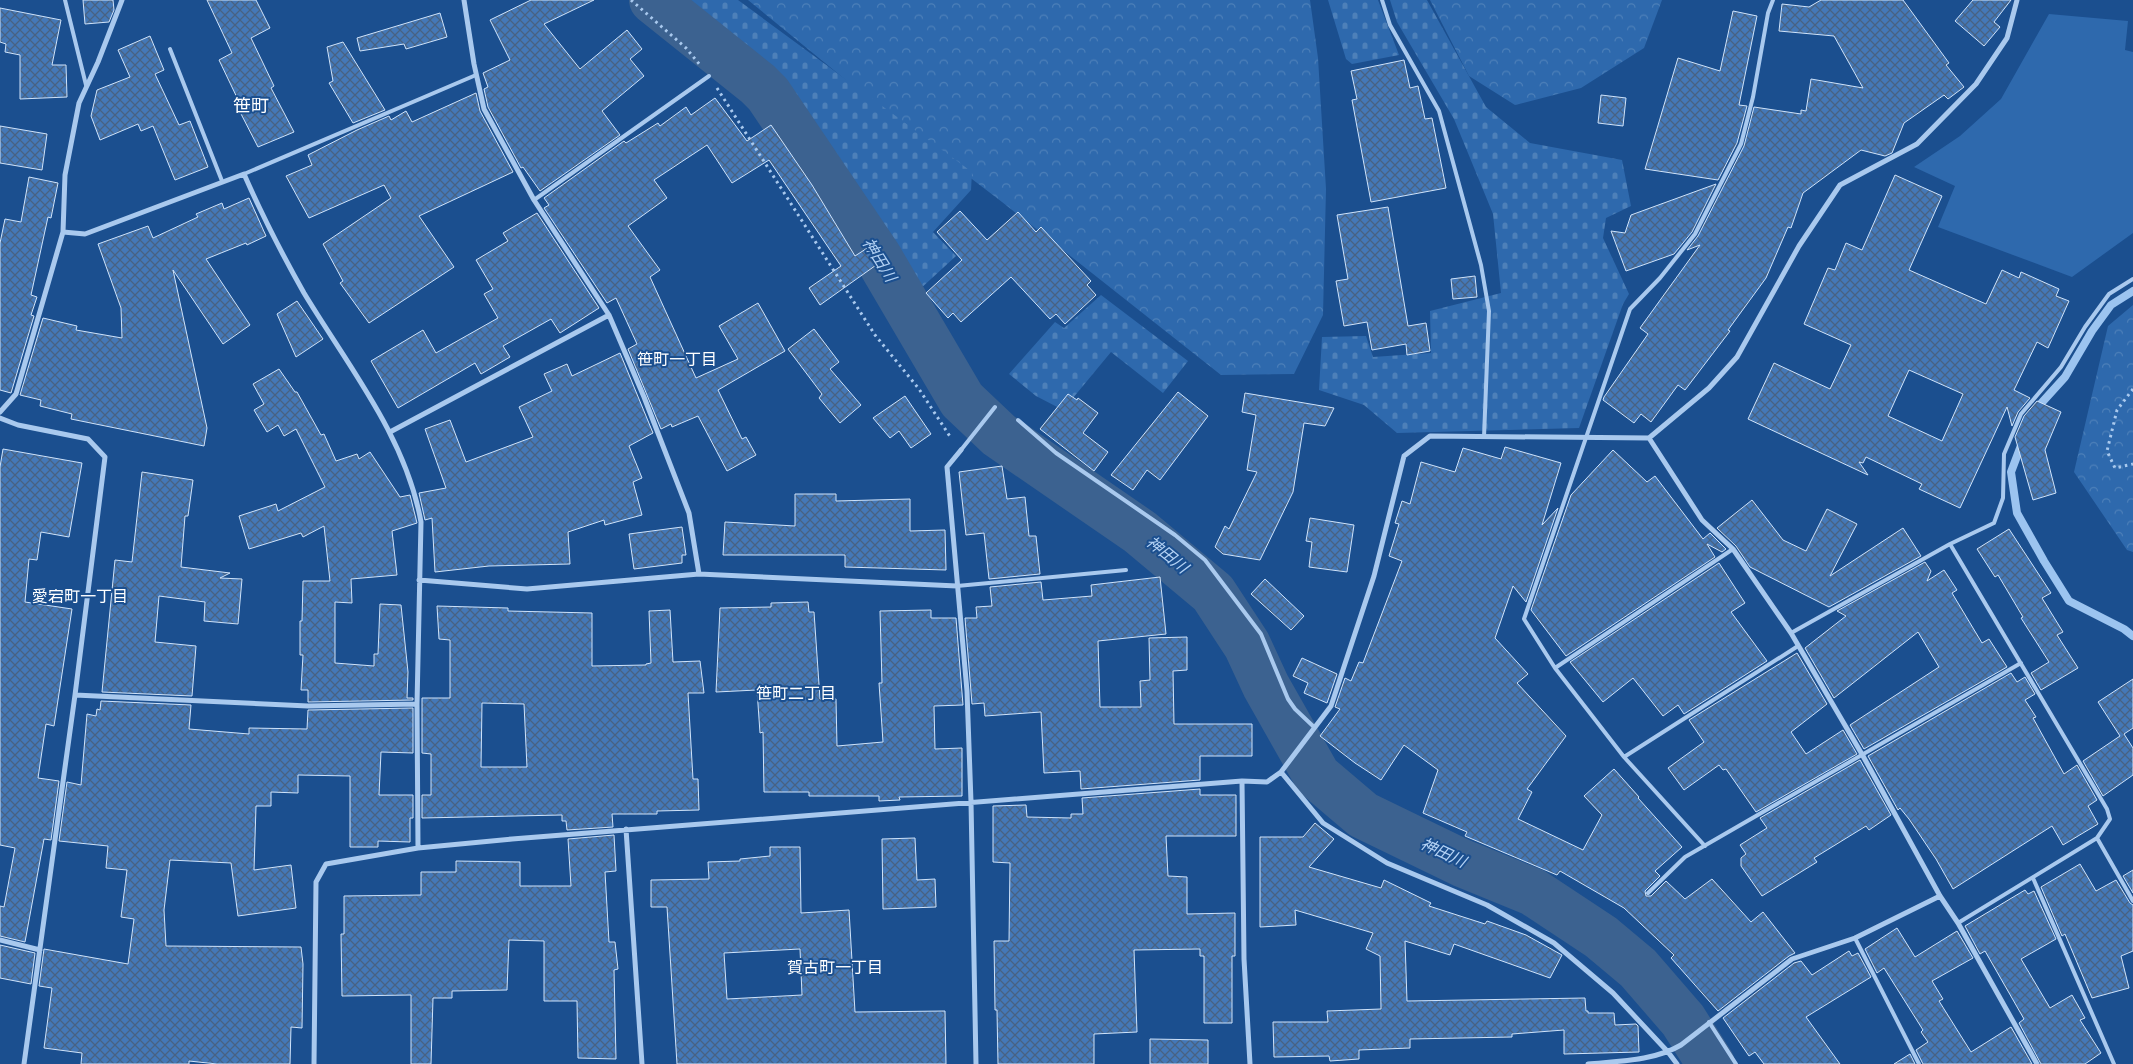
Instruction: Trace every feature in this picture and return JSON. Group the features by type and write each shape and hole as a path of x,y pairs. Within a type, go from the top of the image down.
{"street":[{"path":"0,412 16,394 63,232 65,175 79,103 122,0"},
{"path":"464,0 476,75 484,110 534,200 609,315 644,397 689,512 699,574"},
{"path":"314,1064 316,882 326,864 418,848 626,829 1242,781 1267,782 1288,763 1331,706 1374,576 1404,456 1430,436 1649,438 1709,388 1737,357 1799,246 1840,185 1917,144 1976,84 2007,38 2017,0"},
{"path":"63,232 85,234 244,174 271,233 304,292 390,432 416,496 421,522 417,704 418,848"},
{"path":"390,432 609,315"},
{"path":"0,418 18,426 88,439 105,457 75,696 24,1064"},
{"path":"1649,438 1702,520 1733,550 1791,633 1863,756 1940,896 1958,923 2037,1064"},
{"path":"961,450 947,467 967,691 976,1064"},
{"path":"419,580 527,589 699,574 957,586"},
{"path":"75,696 308,706 417,704"},
{"path":"1280,772 1323,823 1387,863 1487,905 1554,943 1612,993 1677,1064"},
{"path":"1242,781 1244,959 1250,1064"},
{"path":"626,829 642,1064"},
{"path":"1588,1064 1631,1060 1668,1052 1681,1045 1792,958 1855,938 1940,896"},
{"path":"0,940 40,950"}],"lane":[{"path":"65,0 87,86"},
{"path":"1382,0 1390,25 1439,111 1481,265 1489,311 1484,437"},
{"path":"1705,846 1624,757 1555,668 1524,619 1584,438 1630,309 1660,278 1695,234 1741,144 1753,97 1772,0"},
{"path":"170,50 222,181"},
{"path":"244,174 476,75"},
{"path":"534,200 709,76"},
{"path":"1791,633 1950,544 1994,524 2003,498 2004,454 2021,414 2061,367 2085,327 2109,294 2133,279"},
{"path":"961,450 995,407"},
{"path":"1018,420 1056,453 1145,513 1205,560 1261,634 1288,699 1295,709 1314,727"},
{"path":"1950,544 2108,809 2110,819 2097,838 1958,923"},
{"path":"1555,668 1733,550"},
{"path":"957,586 1126,570"},
{"path":"1624,757 1798,646"},
{"path":"1648,893 1685,857 1863,756 2021,663"},
{"path":"2097,838 2133,901"},
{"path":"2033,878 2114,1064"},
{"path":"1855,938 1919,1064"},
{"path":"1709,1022 1736,1064"}],"path":[{"path":"632,0 686,48 709,76 875,335 919,389 942,426 961,450"},
{"path":"2133,389 2117,410 2107,451 2115,468 2133,464"}],"green space":[{"path":"681,0 738,0 972,172 971,190 933,232 956,256 919,290 814,125"},
{"path":"748,0 1310,0 1318,58 1326,189 1323,315 1294,374 1221,375 896,121"},
{"path":"1328,0 1378,0 1399,55 1352,64 1346,59"},
{"path":"1390,0 1427,0 1486,107 1530,143 1622,160 1631,206 1606,218 1603,238 1629,294 1623,304 1579,428 1397,433 1364,405 1319,390 1322,337 1366,336 1373,357 1431,353 1430,311 1501,293 1493,214 1454,119 1397,22"},
{"path":"1430,0 1662,0 1644,48 1581,88 1515,105 1469,76"},
{"path":"2049,14 2128,21 2125,50 2133,52 2133,233 2072,277 1938,227 1955,186 1914,167 1960,136 2001,99"},
{"path":"1101,295 1188,361 1163,393 1111,352 1063,410 1036,396 1009,374 1055,322 1064,328"},
{"path":"2133,305 2133,552 2127,550 2074,472 2108,326"}],"building":[{"path":"83,0 113,0 114,10 109,22 85,24"},
{"path":"207,0 256,0 270,28 251,38 274,86 271,88 294,132 258,147 239,110 242,108 219,60 232,53"},
{"path":"531,0 594,0 544,24 580,69 627,30 642,49 630,59 644,76 602,111 620,135 540,191 523,167 521,168 488,107 484,89 488,87 483,73 510,60 490,20"},
{"path":"1821,0 1903,0 1949,63 1946,65 1964,87 1948,99 1944,95 1904,123 1892,153 1885,156 1861,150 1803,193 1791,228 1788,227 1766,278 1728,330 1730,331 1685,390 1678,385 1651,422 1641,414 1634,423 1603,400 1604,397 1648,334 1640,328 1700,245 1687,250 1698,236 1744,146 1754,107 1801,114 1801,110 1806,111 1811,79 1863,88 1834,36 1779,31 1782,4 1809,7"},
{"path":"1973,0 2011,0 1994,22 2000,27 1984,46 1955,21"},
{"path":"0,8 61,20 52,65 66,65 67,97 20,99 20,55 5,52 6,44 0,42"},
{"path":"1733,11 1757,16 1739,105 1747,106 1737,143 1718,180 1645,169 1678,58 1720,71"},
{"path":"440,13 447,37 406,49 404,44 360,51 357,38"},
{"path":"150,36 164,70 155,74 179,125 190,121 208,167 175,180 153,126 141,131 138,124 100,140 91,116 97,90 130,77 118,50"},
{"path":"343,42 385,110 353,123 329,83 333,81 327,47"},
{"path":"1404,60 1410,88 1418,86 1425,119 1432,118 1446,188 1371,202 1352,100 1357,99 1351,71"},
{"path":"476,93 480,111 513,172 419,216 454,267 369,323 340,283 343,281 323,244 391,198 384,185 309,218 286,176 312,165 308,155 389,116 391,120 406,111 412,122"},
{"path":"1601,95 1626,98 1623,126 1598,123"},
{"path":"715,98 747,141 771,125 812,185 855,256 875,243 886,258 820,305 809,288 841,266 769,160 732,183 707,145 654,180 667,198 628,226 660,270 650,277 696,378 738,359 719,326 758,303 785,351 718,390 742,439 746,437 756,455 727,471 698,416 672,427 671,424 661,429 628,349 637,344 616,298 607,303 544,208 549,205 544,198 624,141 626,143 658,123 660,126 686,107 691,115"},
{"path":"0,126 47,134 42,170 0,163"},
{"path":"1895,175 1942,196 1909,270 1986,304 2002,270 2019,278 2021,272 2059,289 2056,296 2069,301 2048,348 2037,342 2014,390 2030,398 2018,412 2012,426 2007,407 1960,508 1919,489 1922,484 1866,457 1863,463 1859,462 1868,475 1748,419 1774,363 1830,389 1851,345 1804,324 1828,268 1835,270 1846,243 1862,250","holes":["1909,370 1963,394 1942,441 1888,416"]},
{"path":"29,177 58,183 51,218 48,217 31,295 37,297 31,315 34,316 11,393 0,390 0,243 5,219 21,222"},
{"path":"1716,184 1692,232 1674,254 1626,271 1611,231 1625,233 1631,215"},
{"path":"249,198 266,236 247,245 246,243 206,259 250,325 223,344 173,270 207,428 204,446 71,419 72,414 40,406 41,400 20,395 43,318 77,326 76,330 122,338 121,308 98,244 148,226 153,238 198,217 196,214 222,203 224,209"},
{"path":"1388,207 1408,326 1426,323 1430,351 1407,355 1406,344 1372,350 1367,322 1344,326 1336,281 1348,279 1337,215"},
{"path":"960,211 987,240 1018,212 1036,232 1041,227 1091,281 1087,285 1096,295 1065,324 1056,314 1050,319 1011,277 961,322 953,313 948,318 926,293 962,260 937,232"},
{"path":"537,213 599,308 560,333 551,319 503,346 510,357 481,374 475,363 398,408 371,361 423,330 436,353 498,318 484,294 493,289 476,260 508,241 503,233"},
{"path":"1475,276 1477,297 1453,299 1451,279"},
{"path":"297,301 323,339 296,357 277,314"},
{"path":"814,329 839,362 830,369 861,405 840,423 819,398 822,394 788,349"},
{"path":"620,353 653,433 629,446 642,478 633,482 642,515 605,525 604,520 568,532 570,564 489,566 435,572 432,518 425,520 419,493 446,488 425,429 450,420 466,462 533,437 519,407 552,391 544,374 567,364 572,376"},
{"path":"279,369 295,392 297,392 321,435 324,434 336,461 357,454 359,459 370,452 400,497 410,495 417,523 392,531 397,575 351,579 352,603 335,602 335,663 374,666 374,654 378,654 380,604 401,605 408,672 407,698 413,698 413,700 308,702 308,690 301,690 303,655 300,655 300,621 302,621 303,581 330,581 324,526 303,537 301,533 249,549 239,516 276,504 278,511 325,487 296,429 284,436 278,425 267,432 254,410 264,404 253,384"},
{"path":"1178,392 1208,416 1160,480 1147,470 1133,490 1111,475"},
{"path":"1245,393 1334,408 1325,426 1304,423 1293,492 1260,560 1223,554 1215,547 1225,526 1229,529 1257,472 1247,470 1256,415 1242,412"},
{"path":"1068,394 1077,400 1078,398 1098,413 1083,433 1108,452 1094,471 1040,429"},
{"path":"905,396 931,434 911,448 899,431 890,438 873,418"},
{"path":"2037,401 2061,412 2045,450 2056,493 2033,500 2015,437 2024,416"},
{"path":"1505,447 1561,463 1542,525 1558,508 1526,602 1513,586 1495,638 1528,674 1517,683 1566,736 1527,789 1532,792 1518,819 1583,850 1602,815 1584,796 1614,769 1682,847 1655,871 1660,876 1645,891 1646,896 1651,896 1666,881 1685,899 1712,879 1751,922 1763,912 1795,953 1718,1011 1671,958 1674,955 1624,908 1560,871 1557,875 1465,836 1467,832 1423,813 1438,770 1404,745 1381,780 1320,736 1340,709 1335,707 1345,678 1351,681 1359,662 1363,663 1402,561 1389,556 1399,524 1395,523 1402,501 1410,504 1421,462 1455,472 1463,448 1501,459"},
{"path":"3,449 82,463 69,537 41,532 37,560 29,559 25,602 72,609 54,726 46,724 38,778 59,781 51,840 44,839 25,942 0,936 0,906 4,907 15,848 0,845 0,467"},
{"path":"1613,450 1647,482 1655,476 1703,539 1710,533 1726,549 1722,552 1707,544 1715,557 1566,656 1531,610 1571,495"},
{"path":"1002,466 1007,499 1025,497 1029,536 1036,536 1040,574 989,579 984,533 966,535 959,472"},
{"path":"142,472 193,480 188,516 185,516 181,567 230,573 220,578 242,579 238,624 204,621 205,602 159,596 155,642 196,646 192,696 102,692 115,560 132,562"},
{"path":"795,494 836,494 836,501 910,499 910,531 945,530 946,570 845,567 845,555 723,555 725,522 795,526"},
{"path":"1752,500 1783,540 1806,551 1827,509 1857,524 1830,576 1903,528 1921,556 1829,607 1750,567 1736,546 1717,528"},
{"path":"1310,518 1354,525 1347,572 1309,567 1312,542 1306,541"},
{"path":"682,527 686,555 682,555 682,563 634,569 629,534"},
{"path":"2009,529 2051,593 2042,598 2063,632 2057,635 2078,668 2041,690 2031,673 2049,662 2021,618 2023,617 1998,575 1995,577 1977,549"},
{"path":"1925,562 1931,571 1927,581 1944,570 1957,590 1952,593 1982,643 1989,639 2007,667 1864,749 1850,725 1939,667 1918,632 1834,698 1805,648 1846,616 1837,611"},
{"path":"1719,563 1745,603 1731,612 1767,661 1684,714 1678,705 1663,716 1633,678 1603,702 1570,662"},
{"path":"1160,577 1166,634 1098,641 1100,707 1141,707 1140,681 1150,680 1149,638 1187,637 1187,670 1173,671 1174,724 1252,724 1252,756 1200,756 1200,780 1081,789 1080,771 1044,773 1041,712 985,716 984,703 972,704 965,618 977,618 976,607 992,606 990,587 1041,582 1043,600 1092,596 1091,585"},
{"path":"1265,579 1304,616 1291,630 1251,594"},
{"path":"808,602 809,612 814,612 820,699 836,699 837,746 883,742 879,683 882,683 880,611 931,610 931,618 956,618 963,705 934,706 935,749 962,748 962,796 899,797 900,800 879,801 879,796 809,796 809,792 764,792 763,732 760,733 757,690 716,692 720,608 771,607 771,603"},
{"path":"437,606 508,608 508,611 592,613 592,666 646,665 651,663 649,611 670,610 673,662 700,661 704,693 688,693 693,779 698,779 699,810 657,811 657,814 612,814 613,827 567,830 566,821 562,821 562,815 422,818 422,795 431,795 431,754 422,753 422,698 450,698 450,640 439,639","holes":["482,703 524,704 527,767 481,767"]},
{"path":"1797,653 1827,704 1791,732 1806,754 1843,730 1857,754 1756,812 1726,769 1723,770 1719,765 1684,790 1668,768 1704,742 1689,720"},
{"path":"1302,658 1337,674 1327,703 1304,693 1308,683 1293,676"},
{"path":"2011,673 2017,682 2025,677 2035,694 2025,700 2036,717 2033,718 2064,774 2077,765 2097,800 2088,806 2098,824 2063,845 2052,826 1953,889 1936,859 1909,819 1900,808 1898,810 1868,756"},
{"path":"2133,679 2133,728 2124,734 2133,748 2133,775 2103,796 2083,761 2120,736 2098,702"},
{"path":"101,701 191,705 189,729 249,734 249,728 307,729 308,710 413,708 413,753 381,752 379,795 413,795 413,818 410,818 410,842 378,841 378,847 350,847 350,776 298,775 298,793 271,792 271,806 256,806 254,870 291,865 296,908 238,916 231,863 170,860 164,910 166,946 301,947 303,964 302,1028 291,1027 290,1064 217,1064 189,1061 189,1064 81,1064 82,1053 44,1048 52,988 39,986 44,949 128,964 134,919 121,917 127,870 106,868 108,846 59,841 67,782 81,785 87,714 96,716 97,709 100,710"},
{"path":"1860,760 1891,815 1869,830 1866,826 1814,858 1817,862 1762,896 1741,866 1741,858 1746,854 1740,845 1767,828 1760,818"},
{"path":"1200,789 1200,795 1236,795 1236,836 1166,836 1168,876 1187,877 1187,914 1235,913 1235,956 1232,956 1232,1023 1204,1023 1204,956 1200,956 1200,949 1134,950 1137,1032 1094,1034 1094,1064 998,1064 994,941 1009,941 1010,863 993,862 993,806 1026,805 1027,817 1071,818 1071,814 1083,814 1082,798"},
{"path":"1315,823 1334,839 1309,867 1381,888 1384,880 1431,903 1429,906 1485,924 1487,921 1526,935 1562,955 1550,978 1454,944 1450,955 1405,941 1407,1001 1585,998 1586,1011 1588,1013 1614,1013 1615,1025 1636,1024 1638,1026 1639,1052 1564,1054 1564,1030 1512,1034 1512,1037 1410,1039 1410,1048 1359,1050 1359,1059 1330,1061 1329,1056 1274,1057 1273,1022 1328,1022 1327,1011 1381,1009 1380,956 1366,949 1373,933 1295,910 1296,925 1260,927 1260,837 1303,837"},
{"path":"614,835 616,871 605,872 609,942 615,942 618,969 614,970 616,1059 578,1058 577,1001 544,1001 544,941 509,940 507,990 452,991 452,998 433,998 431,1064 411,1064 411,995 342,996 341,934 344,934 344,896 421,895 421,872 456,872 456,861 520,862 520,886 571,886 568,839"},
{"path":"915,838 917,880 935,879 936,907 883,909 882,839"},
{"path":"770,847 800,847 801,913 849,910 855,1012 945,1011 946,1064 677,1064 667,907 651,907 651,880 709,879 708,862 740,861 740,859 770,856","holes":["800,949 802,995 727,999 724,953"]},
{"path":"2080,864 2096,891 2116,880 2133,905 2133,951 2121,956 2129,988 2092,998 2065,934 2062,936 2041,887"},
{"path":"2133,870 2133,893 2123,876"},
{"path":"2025,890 2028,894 2034,891 2056,939 2021,959 2050,1008 2072,995 2085,1018 2080,1020 2101,1053 2085,1064 2041,1064 2019,1023 2024,1019 1985,951 1980,954 1965,926"},
{"path":"1897,928 1915,957 1957,931 1973,958 1932,981 1943,999 1939,1001 1971,1052 2011,1027 2032,1064 1923,1064 1916,1050 1928,1042 1921,1032 1923,1030 1884,968 1877,973 1865,949"},
{"path":"0,945 35,953 31,984 0,978"},
{"path":"1849,951 1852,956 1858,953 1871,977 1806,1017 1840,1064 1764,1064 1755,1052 1749,1056 1723,1018 1794,963 1801,961 1812,975"},
{"path":"1150,1039 1208,1040 1208,1064 1150,1064"},
{"path":"1910,1054 1915,1064 1894,1064"}],"waterway":[{"name":"神田川","path":"653,0 768,94 878,257 962,400 999,435 1140,532 1213,593 1247,645 1266,686 1317,776 1363,815 1462,863 1533,892 1601,937 1638,968 1683,1020 1711,1064"},
{"path":"2036,409 2065,377 2092,331 2111,305 2133,291"},
{"path":"2022,443 2011,472 2017,513 2044,561 2069,601 2124,629 2133,636"}],"district":[{"name":"笹町","path":"251,106"},
{"name":"笹町一丁目","path":"677,360"},
{"name":"愛宕町一丁目","path":"80,597"},
{"name":"笹町二丁目","path":"796,694"},
{"name":"賀古町一丁目","path":"835,968"}]}
